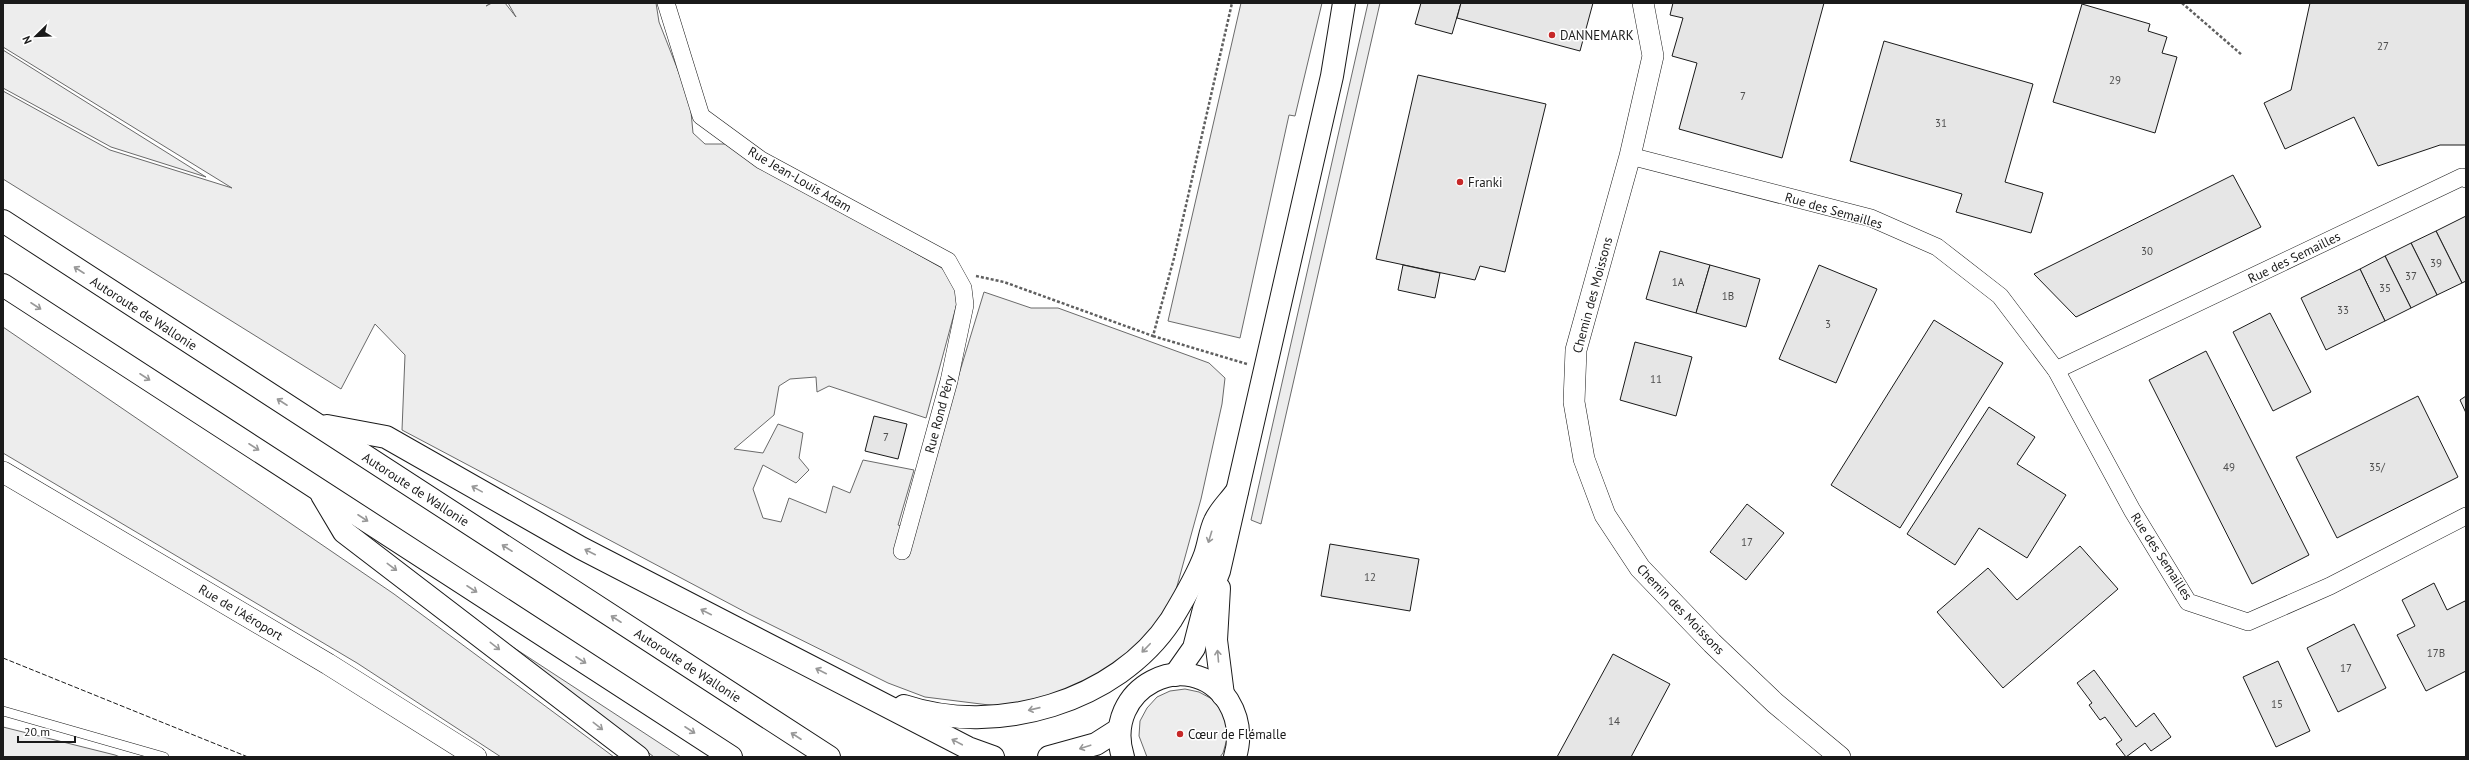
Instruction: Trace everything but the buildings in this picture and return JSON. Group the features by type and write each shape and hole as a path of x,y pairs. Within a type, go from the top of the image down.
{"main road":[{"path":"1175,675 1194,648 1204,610 1219,571 1332,76 1344,3"},
{"name":"Autoroute de Wallonie","path":"3,221 829,757"},
{"path":"3,284 731,757"},
{"path":"315,423 386,437 581,548 968,748 993,757"},
{"path":"318,489 344,532 638,757"},
{"path":"856,689 907,707 946,715 1008,715 1036,709 1072,698 1112,678 1146,650 1170,621 1205,556 1215,520 1237,491"},
{"path":"1219,571 1216,640 1223,695"},
{"path":"1122,757 1118,730 1124,710 1136,692 1154,680 1175,675 1201,679 1223,695 1233,709 1238,726 1236,756"},
{"path":"1049,757 1096,744 1118,730"}],"street":[{"name":"Rue Jean-Louis Adam","path":"666,3 700,116 761,160 948,261 958,277"},
{"name":"Chemin des Moissons","path":"1643,3 1653,56 1630,156 1576,350 1574,402 1584,459 1605,515 1640,568 1679,611 1775,703 1840,757"},
{"name":"Rue des Semailles","path":"1630,156 1871,218 1936,247 2000,296 2056,370 2132,510 2188,602 2248,622 2330,586 2466,516"},
{"name":"Rue des Semailles","path":"2056,370 2462,177 2466,179"},
{"name":"Rue Rond Péry","path":"902,551 949,381 966,305 963,288 958,277"},
{"name":"Rue de l'Aéroport","path":"3,472 328,664 476,757"}],"lane":[{"path":"3,711 164,757"}],"path":[{"path":"1153,336 1174,258 1232,3"},
{"path":"2182,3 2242,55"},
{"path":"958,277 982,276 1004,282 1153,336 1264,369"}],"shaded area":[{"path":"3,3 491,3 486,6 492,3 505,3 516,17 508,3 656,3 659,22 690,101 693,133 705,144 725,144 767,170 942,268 955,286 957,303 926,418 829,386 817,392 816,377 790,379 779,386 774,415 734,449 763,453 778,424 803,433 799,458 809,470 796,483 763,465 753,489 763,518 781,522 789,498 826,513 833,486 850,493 863,460 914,470 898,525 912,529 984,292 1031,308 1058,308 1209,363 1225,378 1222,404 1201,499 1171,608 1113,669 1056,696 997,706 925,697 888,683 749,614 402,430 405,355 375,324 341,389 3,179 3,91 110,150 232,188 3,47"},
{"path":"1241,3 1322,3 1295,116 1289,115 1240,338 1168,321"},
{"path":"1368,3 1380,3 1261,524 1251,520"},
{"path":"3,50 206,177 111,147 3,88"},
{"path":"3,327 394,594 614,757 501,757 357,663 3,453"},
{"path":"505,642 681,757 654,757"},
{"path":"1185,689 1199,692 1212,699 1221,710 1227,724 1227,739 1223,753 1220,757 1147,757 1139,736 1140,721 1147,708 1157,697 1170,691"},
{"path":"3,727 115,755 120,757 3,757"}],"fence":[{"path":"3,658 248,757"}],"place":[{"name":"DANNEMARK","path":"1552,35"},
{"name":"Franki","path":"1460,182"},
{"name":"Cœur de Flémalle","path":"1180,734"}]}
